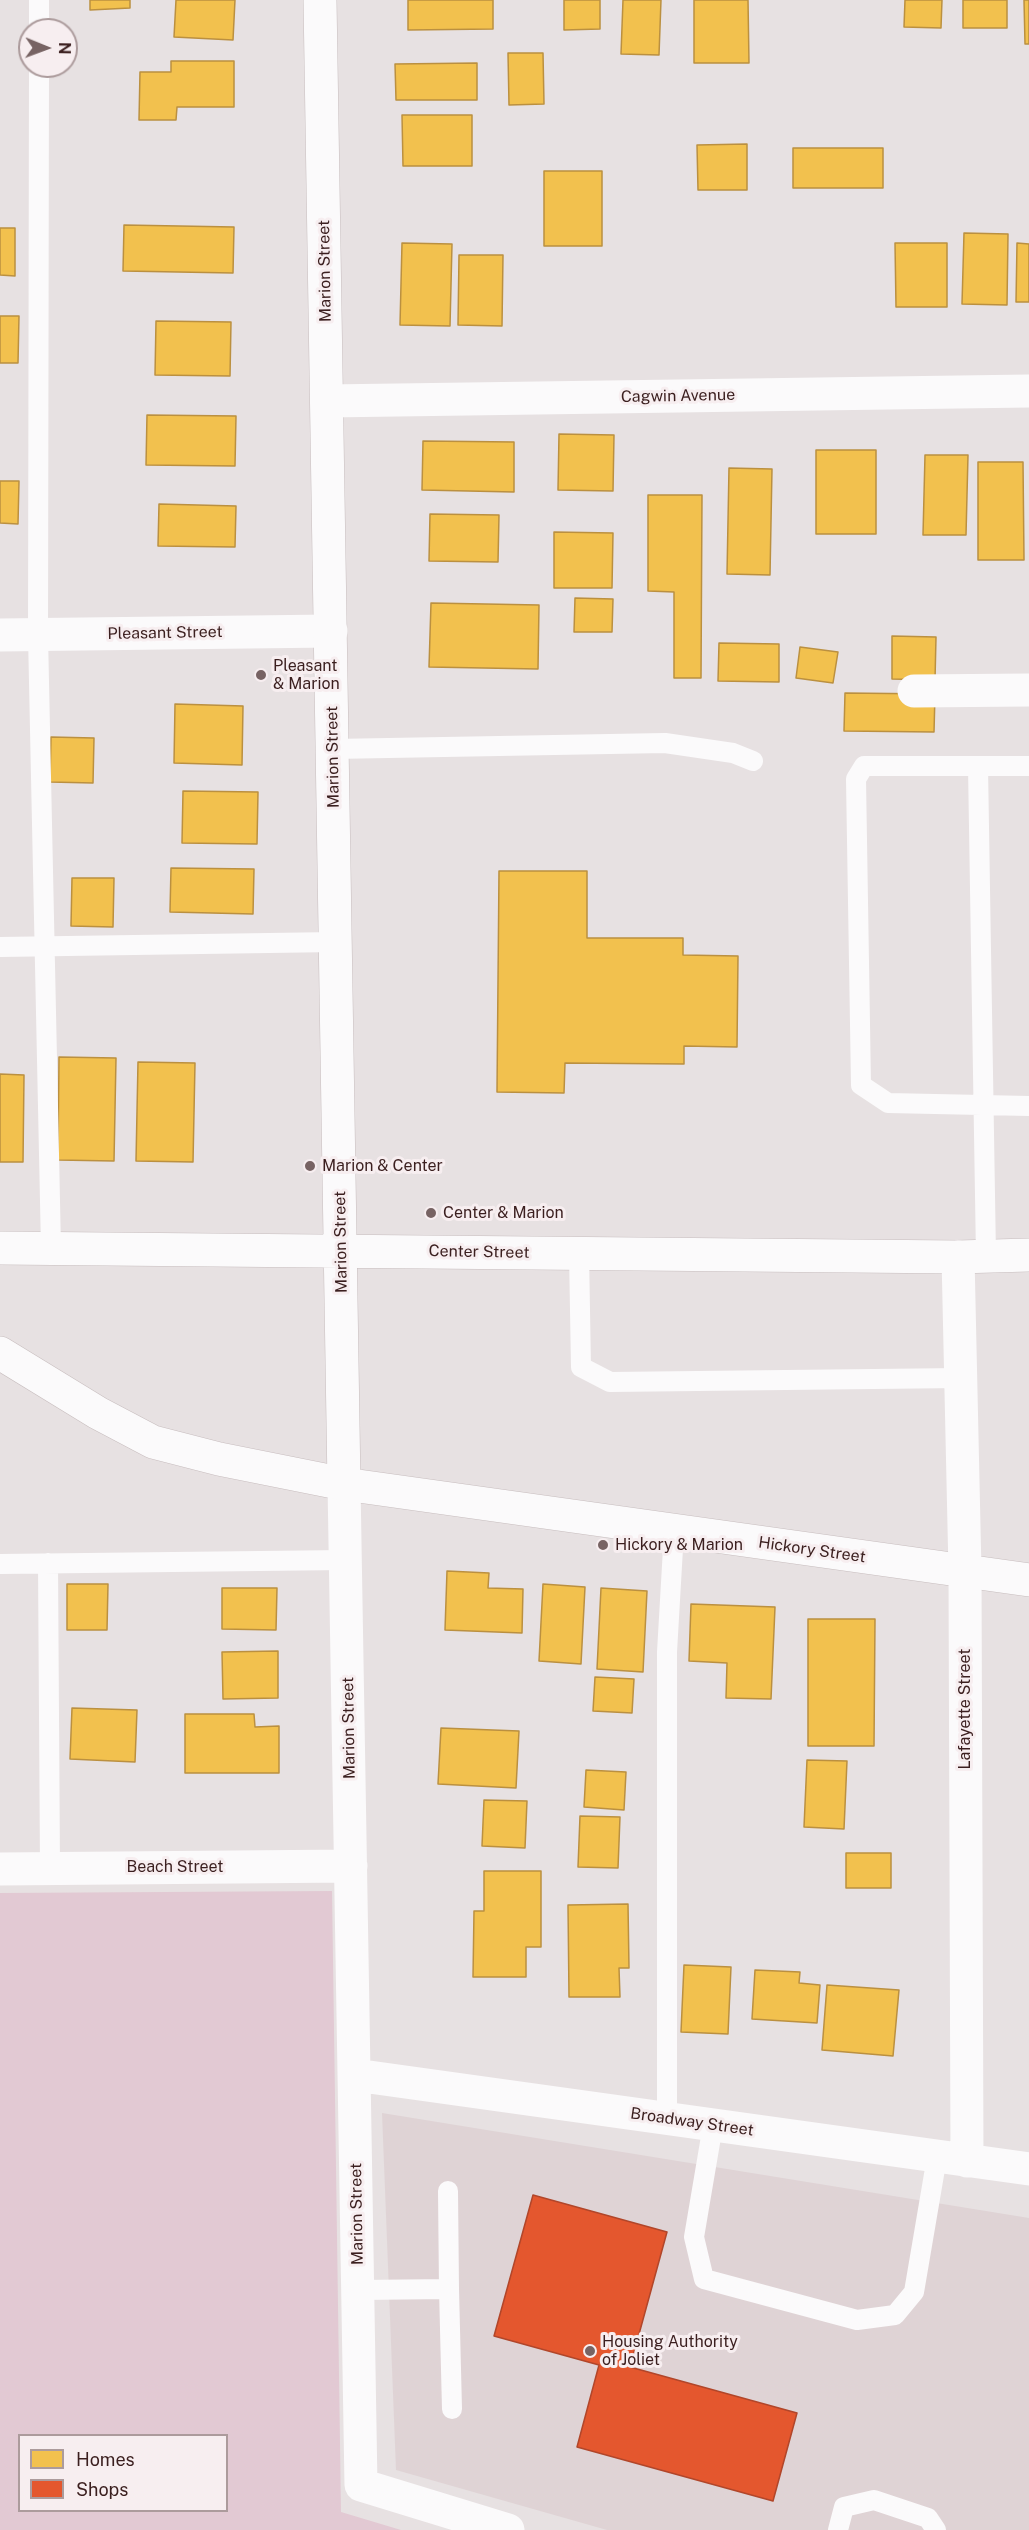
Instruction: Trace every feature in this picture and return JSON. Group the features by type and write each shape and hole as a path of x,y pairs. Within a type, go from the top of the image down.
{"street":[{"name":"Marion Street","path":"320,0 361,2485 508,2530"},
{"name":"Cagwin Avenue","path":"327,401 1029,391"},
{"name":"Pleasant Street","path":"0,635 331,631"},
{"path":"914,692 1029,690"},
{"name":"Center Street","path":"0,1248 972,1257 1029,1255"},
{"name":"Lafayette Street","path":"952,2159 965,1571 961,1378 972,1257"},
{"path":"0,1353 98,1413 153,1442 219,1459 345,1484"},
{"name":"Hickory Street","path":"345,1484 1029,1580"},
{"name":"Beach Street","path":"0,1869 351,1866"},
{"name":"Broadway Street","path":"355,2075 1029,2169"}],"lane":[{"path":"39,0 39,18"},
{"path":"39,78 38,635 51,1248"},
{"path":"333,749 665,743 734,753 753,761"},
{"path":"1029,766 864,766 856,779 861,1085 888,1103 1029,1106"},
{"path":"972,1257 983,1105 978,766"},
{"path":"0,947 336,942"},
{"path":"579,1253 581,1367 610,1382 961,1378"},
{"path":"667,2119 666,1652 674,1531"},
{"path":"0,1563 346,1560"},
{"path":"48,1563 50,1868"},
{"path":"713,2125 694,2237 704,2279 857,2320 895,2315 914,2292 952,2159"},
{"path":"448,2191 452,2409"},
{"path":"358,2290 449,2289"},
{"path":"838,2530 844,2506 874,2500 928,2518 936,2530"}],"shaded area":[{"path":"332,1891 341,2512 401,2530 0,2530 0,1893"},
{"path":"382,2113 1029,2218 1029,2530 607,2530 396,2470"}],"building: Homes":[{"path":"90,0 130,0 130,8 90,10"},
{"path":"176,0 235,0 233,40 174,37"},
{"path":"408,0 493,0 493,29 408,30"},
{"path":"564,0 600,0 600,29 564,30"},
{"path":"623,0 661,0 659,55 621,54"},
{"path":"694,0 748,0 749,63 694,63"},
{"path":"905,0 942,0 941,28 904,27"},
{"path":"963,0 1007,0 1007,28 963,28"},
{"path":"1024,0 1029,0 1029,44 1025,44"},
{"path":"508,53 543,53 544,104 509,105"},
{"path":"171,61 234,61 234,107 177,107 176,120 139,120 140,72 171,72"},
{"path":"477,63 477,100 396,100 395,64"},
{"path":"402,115 472,115 472,166 403,166"},
{"path":"747,144 747,190 698,190 697,145"},
{"path":"793,148 883,148 883,188 793,188"},
{"path":"544,171 602,171 602,246 544,246"},
{"path":"124,225 234,227 233,273 123,271"},
{"path":"0,228 15,228 15,276 0,275"},
{"path":"964,233 1008,234 1007,305 962,304"},
{"path":"402,243 452,244 450,326 400,325"},
{"path":"895,243 947,243 947,307 896,307"},
{"path":"1017,243 1029,244 1029,302 1016,302"},
{"path":"459,255 503,255 502,326 458,325"},
{"path":"0,316 19,316 18,363 0,363"},
{"path":"156,321 231,322 230,376 155,375"},
{"path":"147,415 236,416 235,466 146,465"},
{"path":"559,434 614,435 613,491 558,490"},
{"path":"423,441 514,442 514,492 422,490"},
{"path":"816,450 876,450 876,534 816,534"},
{"path":"925,455 968,455 966,535 923,535"},
{"path":"978,462 1023,462 1024,560 978,560"},
{"path":"729,468 772,469 770,575 727,574"},
{"path":"0,481 19,481 18,524 0,523"},
{"path":"648,495 702,495 701,678 674,678 674,592 648,591"},
{"path":"159,504 236,506 235,547 158,546"},
{"path":"430,514 499,515 498,562 429,561"},
{"path":"554,532 613,533 612,588 554,588"},
{"path":"575,598 613,599 612,632 574,632"},
{"path":"431,603 539,605 538,669 429,667"},
{"path":"892,636 936,637 935,680 892,679"},
{"path":"719,643 779,644 779,682 718,681"},
{"path":"800,647 838,652 833,683 796,678"},
{"path":"845,693 935,694 934,732 844,731"},
{"path":"175,704 243,706 242,765 174,763"},
{"path":"51,737 94,738 93,783 50,782"},
{"path":"183,791 258,792 257,844 182,843"},
{"path":"171,868 254,869 253,914 170,912"},
{"path":"499,871 587,871 587,938 683,938 683,955 738,956 737,1047 684,1046 684,1064 565,1063 564,1093 497,1092"},
{"path":"72,878 114,878 113,927 71,926"},
{"path":"59,1057 116,1058 114,1161 58,1160"},
{"path":"138,1062 195,1063 193,1162 136,1161"},
{"path":"0,1074 24,1075 23,1162 0,1162"},
{"path":"447,1571 489,1573 488,1588 523,1589 522,1633 445,1630"},
{"path":"67,1584 108,1584 107,1630 67,1630"},
{"path":"543,1584 585,1587 581,1664 539,1661"},
{"path":"222,1588 277,1588 276,1630 222,1629"},
{"path":"601,1588 647,1591 643,1672 597,1669"},
{"path":"691,1604 775,1607 771,1699 726,1698 727,1663 689,1661"},
{"path":"808,1619 875,1619 874,1746 808,1746"},
{"path":"278,1651 278,1698 223,1699 222,1652"},
{"path":"595,1677 634,1679 632,1713 593,1711"},
{"path":"72,1708 137,1710 135,1762 70,1759"},
{"path":"185,1714 254,1714 255,1727 279,1726 279,1773 185,1773"},
{"path":"441,1728 519,1731 516,1788 438,1784"},
{"path":"807,1760 847,1761 844,1829 804,1827"},
{"path":"586,1770 626,1772 624,1810 584,1807"},
{"path":"484,1800 527,1801 525,1848 482,1846"},
{"path":"580,1816 620,1817 618,1868 578,1867"},
{"path":"846,1853 891,1853 891,1888 846,1888"},
{"path":"484,1871 541,1871 541,1947 526,1947 526,1977 473,1977 474,1911 484,1911"},
{"path":"628,1904 629,1968 619,1968 620,1997 569,1997 568,1905"},
{"path":"684,1965 731,1967 728,2034 681,2032"},
{"path":"755,1970 800,1972 799,1983 820,1985 817,2023 752,2019"},
{"path":"827,1985 899,1990 893,2056 822,2050"}],"building: Shops":[{"name":"Housing Authority of Joliet","path":"533,2195 667,2232 630,2367 797,2413 773,2501 577,2447 599,2365 494,2336"}],"place":[{"name":"Pleasant & Marion","path":"261,675"},
{"name":"Marion & Center","path":"310,1166"},
{"name":"Center & Marion","path":"431,1213"},
{"name":"Hickory & Marion","path":"603,1545"},
{"name":"Housing Authority of Joliet","path":"590,2351"}]}
